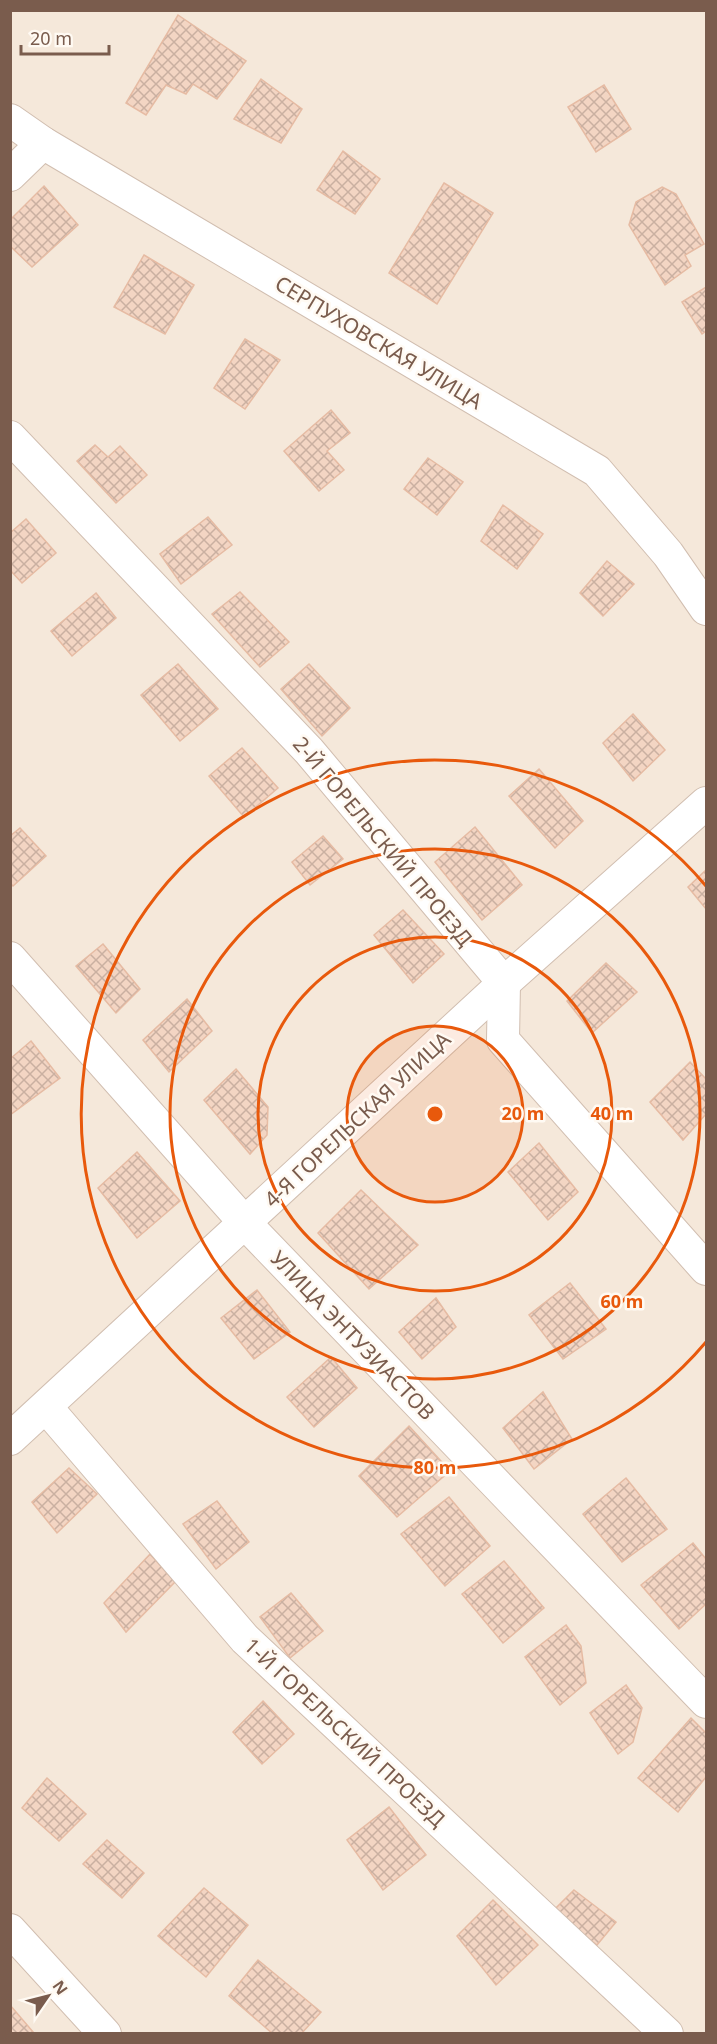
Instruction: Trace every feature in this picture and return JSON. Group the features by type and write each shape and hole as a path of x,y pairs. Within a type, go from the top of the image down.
{"street":[{"name":"СЕРПУХОВСКАЯ УЛИЦА","path":"10,120 43,143 597,471 668,554 706,609"},
{"path":"10,175 43,143"},
{"name":"2-Й ГОРЕЛЬСКИЙ ПРОЕЗД","path":"10,437 309,751 504,983"},
{"name":"4-Я ГОРЕЛЬСКАЯ УЛИЦА","path":"10,1439 504,983 706,803"},
{"name":"УЛИЦА ЭНТУЗИАСТОВ","path":"10,958 245,1223 706,1702"},
{"path":"504,983 503,1040 706,1269"},
{"name":"1-Й ГОРЕЛЬСКИЙ ПРОЕЗД","path":"46,1407 245,1639 667,2034"},
{"path":"10,1930 105,2034"}],"shaded area":[{"path":"11,11 706,11 706,2033 11,2033"}],"building":[{"path":"178,15 246,61 217,99 193,84 186,94 166,85 146,115 126,103"},
{"path":"261,79 302,109 281,143 234,119"},
{"path":"604,85 631,129 596,152 568,107"},
{"path":"343,151 380,179 355,214 317,190"},
{"path":"444,183 493,213 437,304 389,273"},
{"path":"44,186 78,225 32,267 10,246 10,220"},
{"path":"662,187 676,194 704,244 685,255 691,266 665,285 629,225 636,202"},
{"path":"144,255 194,285 165,334 114,307"},
{"path":"706,287 706,331 702,334 682,302"},
{"path":"245,339 280,360 245,409 214,388"},
{"path":"331,410 350,433 327,451 344,470 319,491 284,451"},
{"path":"95,445 108,457 120,446 147,475 116,503 77,461"},
{"path":"428,458 463,482 437,515 404,489"},
{"path":"503,505 543,534 517,569 481,541"},
{"path":"208,517 232,545 181,584 160,554"},
{"path":"26,519 56,553 22,583 10,570 10,533"},
{"path":"607,561 634,584 603,616 580,593"},
{"path":"240,592 289,642 260,667 212,614"},
{"path":"96,593 116,618 72,656 51,631"},
{"path":"178,664 218,709 180,741 141,695"},
{"path":"309,664 350,708 322,736 281,689"},
{"path":"633,714 665,750 633,781 603,743"},
{"path":"242,748 278,788 244,817 209,776"},
{"path":"539,769 583,821 555,848 509,796"},
{"path":"475,827 522,885 482,920 435,862"},
{"path":"20,828 46,856 13,886 10,883 10,836"},
{"path":"323,836 343,859 310,885 292,862"},
{"path":"706,870 706,909 688,887"},
{"path":"403,910 444,954 413,983 374,935"},
{"path":"103,944 140,989 116,1013 76,966"},
{"path":"606,963 637,992 592,1033 567,1001"},
{"path":"187,999 212,1031 169,1072 143,1040"},
{"path":"31,1041 60,1078 10,1115 10,1059"},
{"path":"690,1062 706,1079 706,1114 683,1140 650,1102"},
{"path":"236,1069 268,1107 267,1135 250,1154 204,1100"},
{"path":"539,1143 578,1192 548,1220 508,1172"},
{"path":"137,1152 180,1201 137,1238 98,1188"},
{"path":"361,1190 418,1245 369,1289 318,1233"},
{"path":"570,1283 606,1329 563,1359 529,1315"},
{"path":"257,1290 290,1332 254,1359 221,1318"},
{"path":"436,1298 456,1327 422,1359 399,1332"},
{"path":"331,1357 357,1388 314,1427 287,1397"},
{"path":"543,1392 572,1439 534,1469 503,1428"},
{"path":"409,1426 450,1471 397,1517 359,1476"},
{"path":"69,1468 97,1494 57,1533 32,1502"},
{"path":"626,1478 667,1529 622,1562 583,1514"},
{"path":"449,1497 490,1546 445,1586 401,1534"},
{"path":"217,1501 249,1542 216,1569 183,1524"},
{"path":"693,1543 706,1559 706,1604 679,1629 641,1585"},
{"path":"150,1554 175,1582 126,1632 104,1603"},
{"path":"504,1561 544,1608 503,1643 462,1594"},
{"path":"291,1593 323,1631 290,1658 260,1617"},
{"path":"566,1625 581,1646 586,1683 560,1705 525,1657"},
{"path":"626,1685 642,1708 633,1742 618,1754 590,1713"},
{"path":"263,1701 294,1734 262,1764 233,1732"},
{"path":"691,1718 706,1733 706,1777 678,1812 638,1778"},
{"path":"47,1778 86,1814 59,1841 22,1808"},
{"path":"389,1807 426,1855 383,1890 347,1840"},
{"path":"107,1840 144,1873 122,1898 83,1864"},
{"path":"204,1888 248,1925 206,1977 158,1936"},
{"path":"574,1890 616,1922 597,1945 552,1912"},
{"path":"493,1900 538,1945 496,1985 457,1936"},
{"path":"258,1960 321,2012 301,2034 273,2034 229,1996"},
{"path":"10,2005 34,2033 10,2034"}]}
